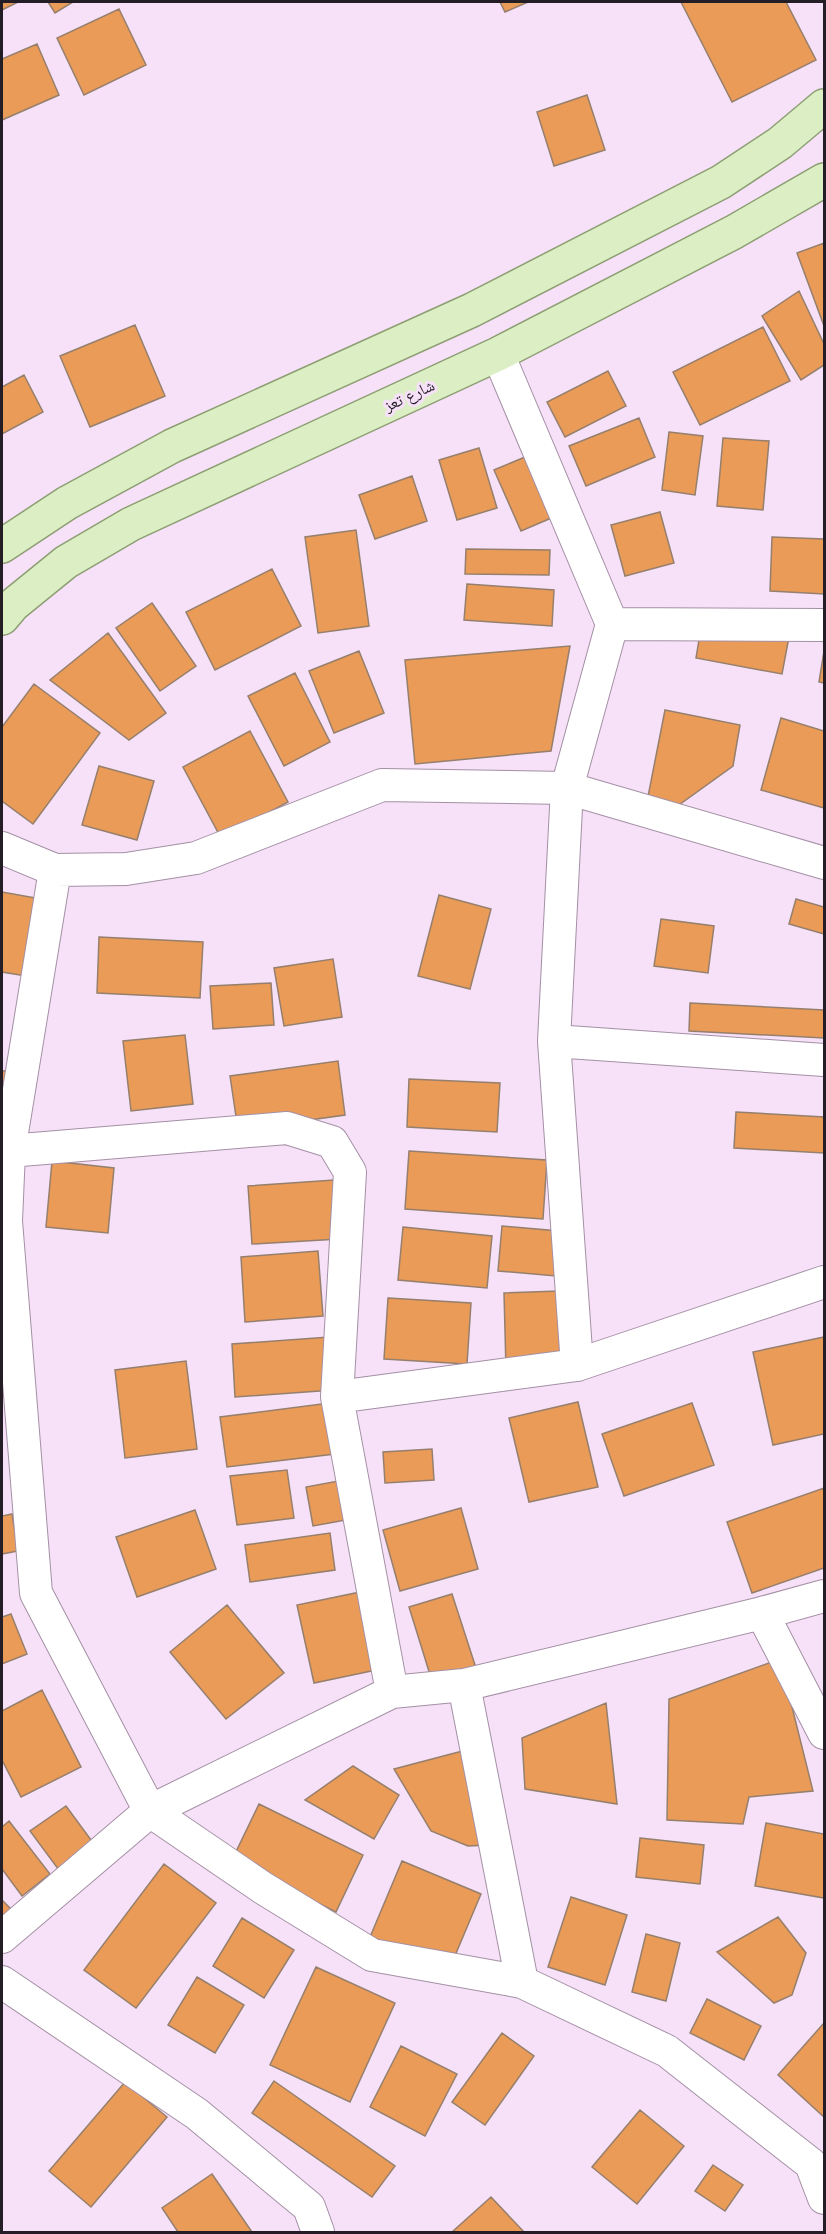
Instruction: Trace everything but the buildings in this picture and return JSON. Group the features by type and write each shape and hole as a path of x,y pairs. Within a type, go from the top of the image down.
{"main road":[{"path":"2,546 67,503 172,446 472,310 721,182 780,143 825,106"},
{"name":"شارع تعز","path":"2,618 13,605 66,562 131,524 498,354 734,232 821,180"}],"street":[{"path":"498,354 612,624 567,788 554,1041 577,1365"},
{"path":"612,624 825,624"},
{"path":"2,848 55,870 126,869 196,858 382,786 567,788 825,863"},
{"path":"55,870 9,1151 6,1221 36,1593 150,1811 263,1888 372,1955 522,1982 667,2051 811,2164 825,2198"},
{"path":"554,1041 825,1060"},
{"path":"9,1151 287,1128 332,1142 350,1173 337,1397 392,1692"},
{"path":"337,1397 577,1365 825,1282"},
{"path":"2,1937 150,1811 392,1692 464,1685 825,1596"},
{"path":"762,1613 825,1733"},
{"path":"464,1685 522,1982"},
{"path":"2,1982 197,2114 309,2207 318,2232"}]}
